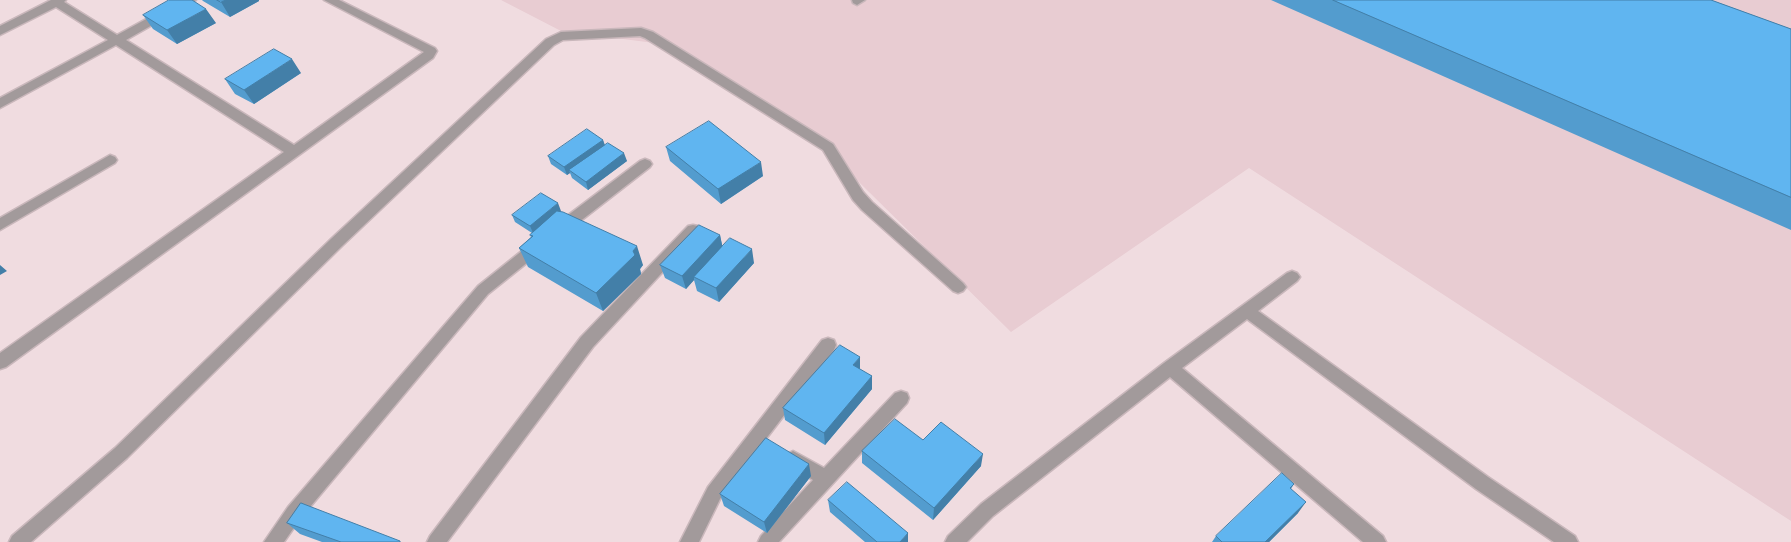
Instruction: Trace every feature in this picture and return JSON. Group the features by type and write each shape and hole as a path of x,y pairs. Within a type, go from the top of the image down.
{"street":[{"path":"0,104 190,0"},
{"path":"0,362 429,55 431,50 330,0"},
{"path":"0,31 58,1 116,41 295,152"},
{"path":"18,542 67,498 121,454 337,242 550,42 560,36 641,32 649,35 828,147 858,196 867,206 958,287"},
{"path":"0,225 110,160"},
{"path":"273,542 294,513 483,290 645,164"},
{"path":"436,542 588,342 693,230"},
{"path":"962,539 987,510 1170,368 1292,277"},
{"path":"1247,311 1482,483 1569,542"},
{"path":"689,542 714,493 828,344"},
{"path":"1170,368 1377,542"},
{"path":"767,542 902,398"},
{"path":"756,438 826,478"}],"shaded area":[{"path":"501,0 1791,0 1791,521 1249,168 1011,332 798,122 662,44 561,31"}],"building":[{"path":"169,0 192,0 206,9 167,30 143,15"},
{"path":"1333,0 1711,0 1791,29 1791,197"},
{"path":"274,49 292,59 244,90 225,79"},
{"path":"709,121 761,162 718,189 666,147"},
{"path":"587,129 603,140 564,167 548,156"},
{"path":"608,143 624,153 586,182 569,170"},
{"path":"541,193 558,203 530,226 512,215"},
{"path":"557,211 637,246 633,251 635,255 596,293 519,248 533,236 530,235"},
{"path":"699,225 720,235 682,276 660,265"},
{"path":"730,238 752,249 716,288 694,277"},
{"path":"840,345 860,357 853,365 872,376 824,433 783,408"},
{"path":"895,419 923,440 941,422 983,454 934,508 862,451"},
{"path":"766,438 809,464 764,522 720,494"},
{"path":"1282,473 1294,484 1290,488 1306,502 1265,542 1222,542 1216,536"},
{"path":"847,482 908,533 900,542 877,542 828,500"},
{"path":"301,503 400,542 341,542 287,523"}]}
